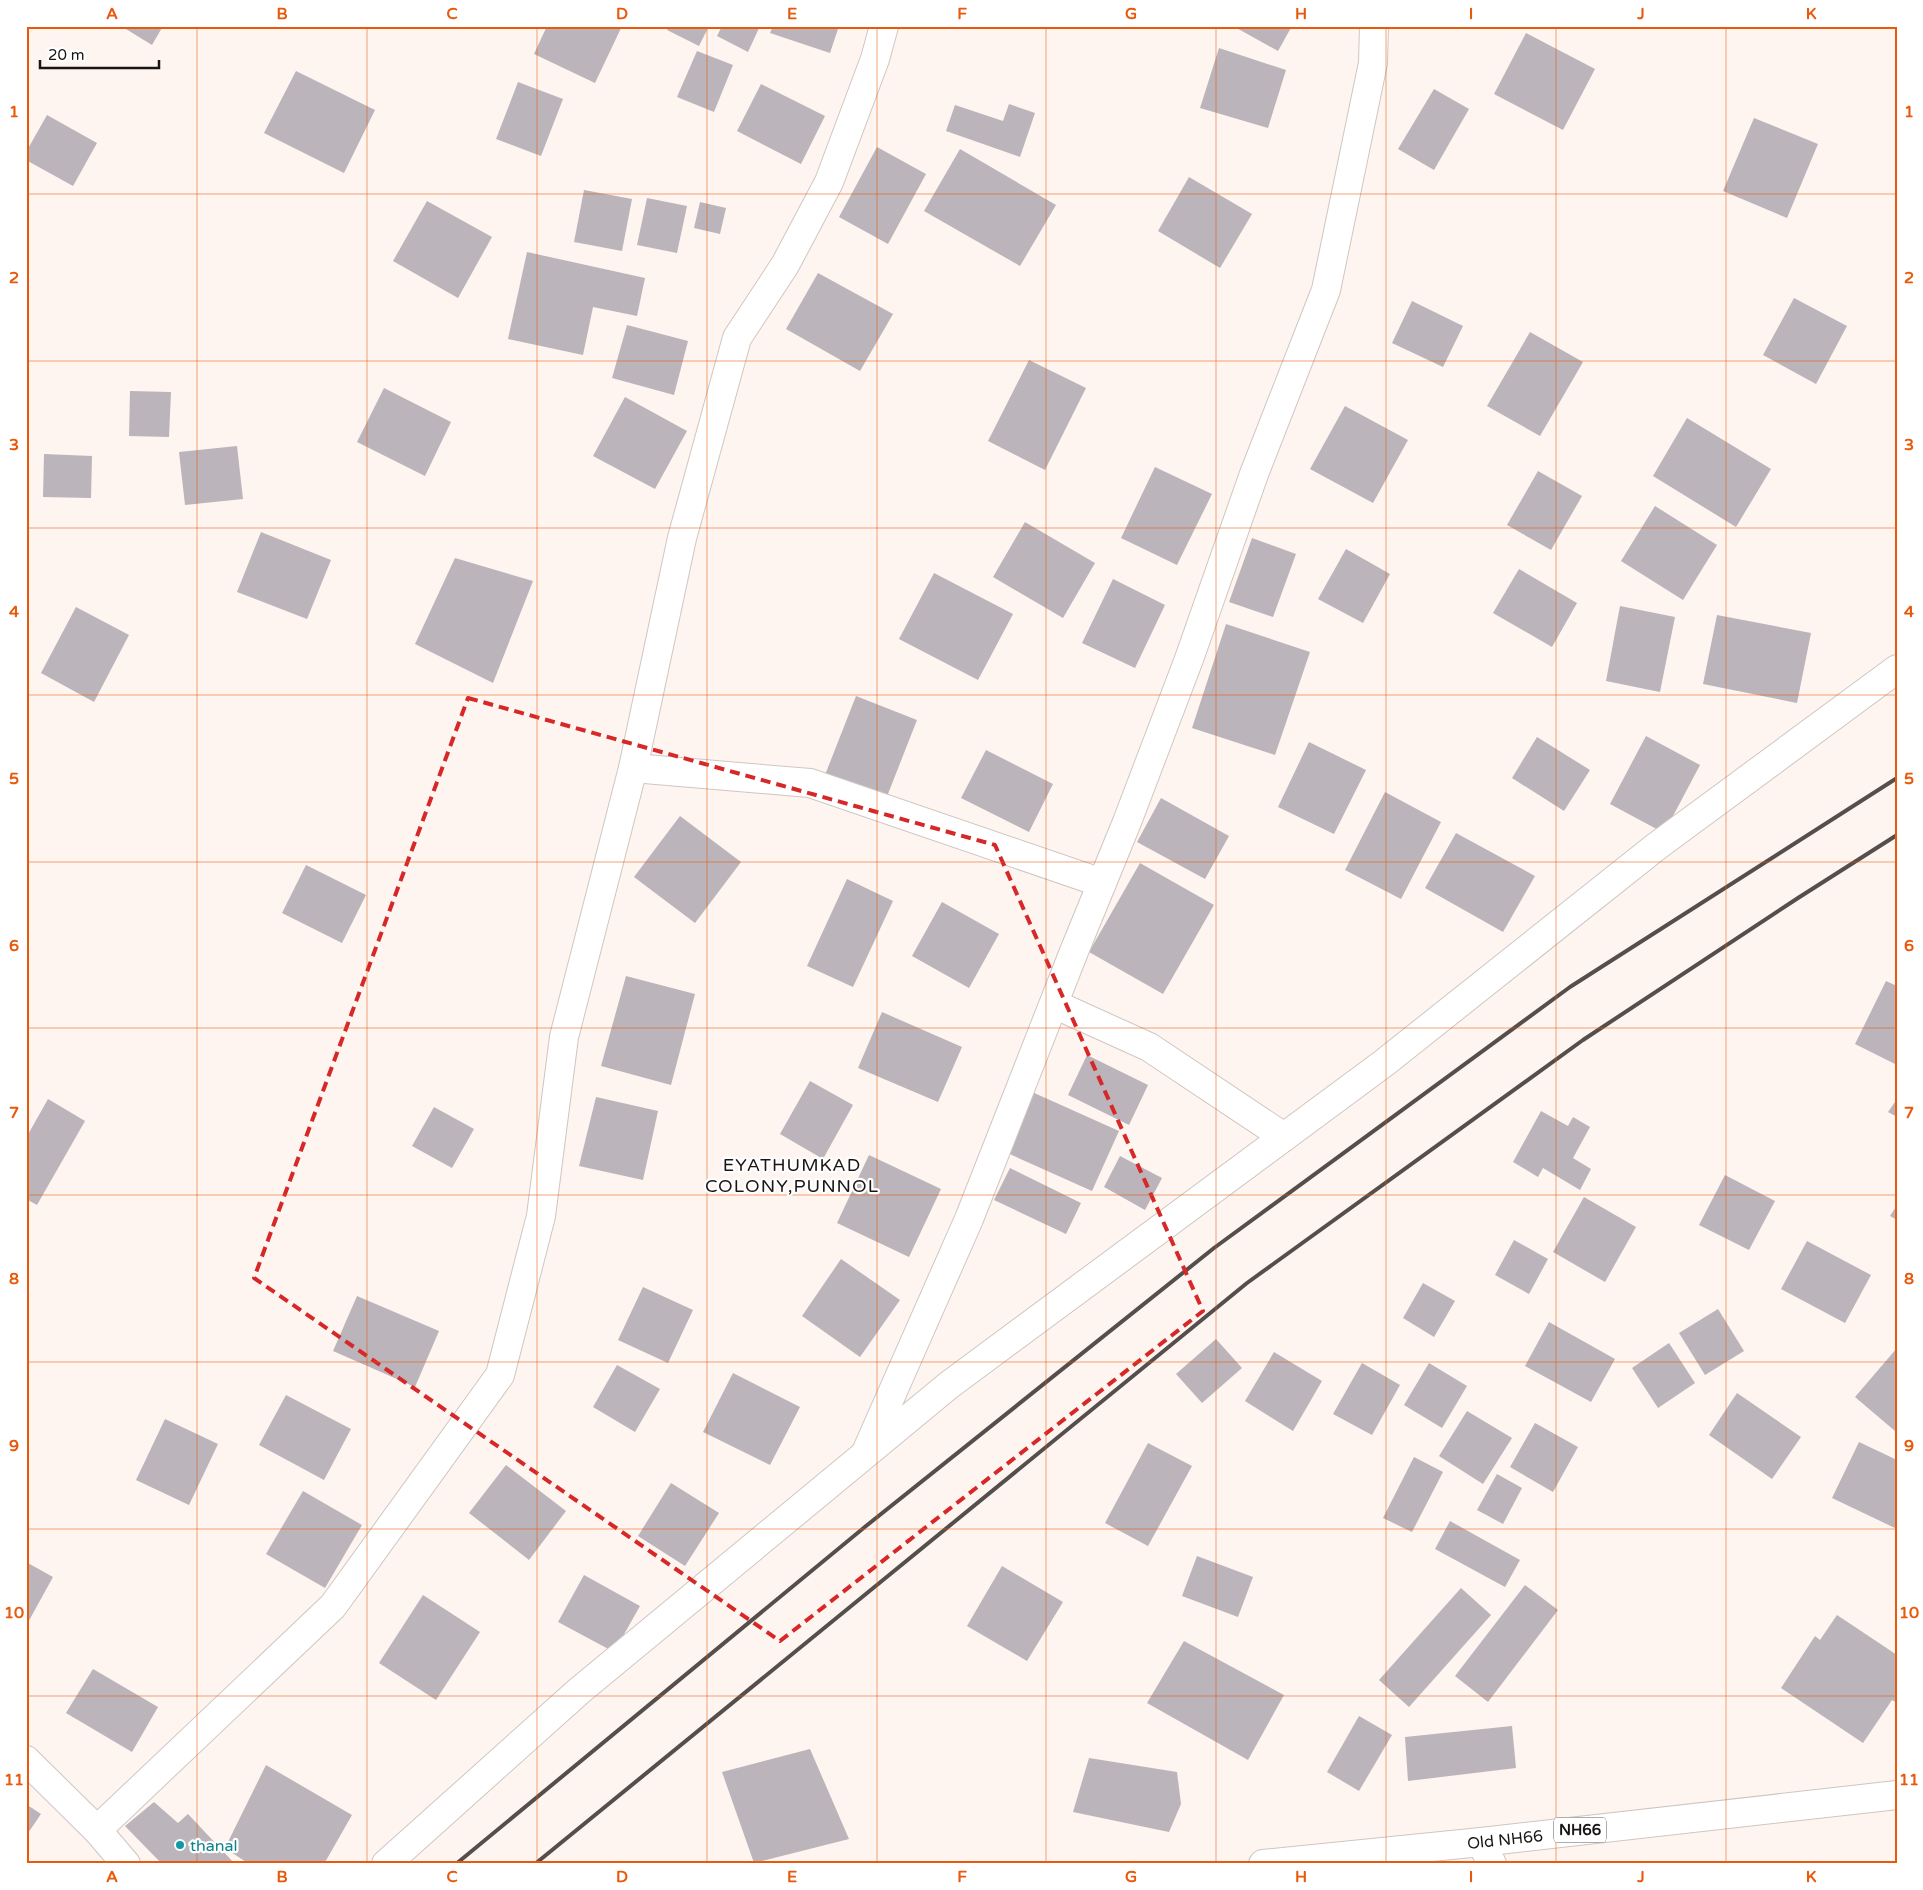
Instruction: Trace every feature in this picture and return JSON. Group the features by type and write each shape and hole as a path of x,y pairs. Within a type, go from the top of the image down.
{"street":[{"path":"97,1830 333,1606 500,1375 542,1216 564,1037 633,768 682,538 738,338 785,265 829,182 875,59 884,26"},
{"path":"864,1456 970,1219 1127,822 1189,659 1254,474 1326,290 1373,63 1374,26"},
{"path":"386,1864 579,1691 949,1385 1384,1063 1657,846 1897,669"},
{"path":"633,768 810,783 1102,883"},
{"path":"1054,1004 1149,1047 1284,1137"},
{"path":"26,1760 97,1830 126,1864"},
{"name":"Old NH66","path":"1263,1864 1486,1853 1897,1795"}],"highlighted area":[{"path":"468,698 995,845 1203,1311 780,1641 254,1278"}],"building":[{"path":"121,26 163,26 152,45"},
{"path":"547,26 622,26 595,83 534,54"},
{"path":"669,26 709,26 699,46 667,30"},
{"path":"722,26 760,26 748,52 717,36"},
{"path":"773,26 839,26 830,53 770,33"},
{"path":"1233,26 1292,26 1278,51"},
{"path":"1526,33 1595,69 1563,130 1494,94"},
{"path":"1219,48 1286,70 1268,128 1200,108"},
{"path":"697,51 733,65 714,112 677,97"},
{"path":"296,71 375,110 344,173 264,133"},
{"path":"518,82 563,99 541,156 496,139"},
{"path":"761,84 825,116 801,164 737,131"},
{"path":"1434,89 1469,109 1434,170 1398,149"},
{"path":"1009,104 1035,113 1020,157 946,131 955,105 1003,121"},
{"path":"47,115 97,143 73,186 26,160 26,152"},
{"path":"1754,118 1818,144 1787,218 1723,191"},
{"path":"877,147 926,174 888,244 839,217"},
{"path":"960,149 1056,205 1020,266 924,211"},
{"path":"1189,177 1252,214 1220,268 1158,231"},
{"path":"584,190 632,199 622,251 574,242"},
{"path":"647,198 687,206 677,253 637,245"},
{"path":"427,201 492,237 458,298 393,261"},
{"path":"700,202 726,208 720,234 694,228"},
{"path":"527,252 645,278 637,316 593,307 583,355 508,339"},
{"path":"818,273 893,314 860,371 786,329"},
{"path":"1794,298 1847,326 1816,384 1763,355"},
{"path":"1412,301 1463,326 1443,367 1392,343"},
{"path":"627,325 688,341 674,395 612,378"},
{"path":"1530,332 1583,362 1540,436 1487,406"},
{"path":"1029,360 1086,388 1045,470 988,441"},
{"path":"384,388 451,422 425,476 357,442"},
{"path":"130,391 171,392 169,437 129,436"},
{"path":"625,397 687,431 655,489 593,456"},
{"path":"1345,406 1408,440 1373,503 1310,469"},
{"path":"1687,418 1771,469 1736,527 1653,476"},
{"path":"237,446 243,499 185,505 179,452"},
{"path":"44,454 92,456 91,498 43,497"},
{"path":"1155,467 1212,494 1177,565 1121,538"},
{"path":"1538,471 1582,496 1551,550 1507,525"},
{"path":"1655,506 1717,545 1683,600 1621,561"},
{"path":"1025,522 1095,563 1063,618 993,577"},
{"path":"261,532 331,560 307,619 237,592"},
{"path":"1252,538 1296,554 1273,617 1229,602"},
{"path":"1346,549 1390,574 1363,623 1318,599"},
{"path":"455,558 533,581 493,683 415,644"},
{"path":"1519,569 1577,603 1552,647 1493,613"},
{"path":"934,573 1013,614 978,680 899,639"},
{"path":"1113,579 1165,605 1135,668 1082,643"},
{"path":"1620,606 1675,617 1660,692 1606,681"},
{"path":"76,607 129,635 94,702 41,673"},
{"path":"1717,615 1811,633 1797,703 1703,684"},
{"path":"1226,624 1310,652 1275,755 1192,728"},
{"path":"856,696 917,720 886,799 825,775"},
{"path":"1646,736 1700,765 1664,833 1610,804"},
{"path":"1537,737 1590,770 1564,811 1512,778"},
{"path":"1309,742 1366,770 1334,834 1278,807"},
{"path":"986,750 1053,784 1029,832 961,798"},
{"path":"1385,792 1441,822 1401,899 1345,870"},
{"path":"1161,798 1229,836 1205,879 1137,842"},
{"path":"680,816 741,862 695,923 634,877"},
{"path":"1456,833 1535,876 1503,932 1425,888"},
{"path":"1140,863 1214,905 1163,994 1089,952"},
{"path":"306,865 366,895 342,943 282,913"},
{"path":"847,879 893,901 853,987 807,966"},
{"path":"942,902 999,934 969,988 912,956"},
{"path":"626,976 695,994 671,1085 601,1066"},
{"path":"1886,981 1897,986 1897,1065 1855,1044"},
{"path":"882,1012 962,1047 938,1102 858,1068"},
{"path":"1087,1055 1148,1085 1129,1125 1068,1095"},
{"path":"810,1081 853,1105 823,1159 780,1134"},
{"path":"1032,1092 1119,1131 1092,1191 1005,1152"},
{"path":"596,1097 658,1111 643,1180 579,1166"},
{"path":"48,1099 85,1121 37,1205 26,1199 26,1138"},
{"path":"1897,1099 1897,1117 1888,1112"},
{"path":"434,1107 474,1129 452,1168 412,1146"},
{"path":"1541,1111 1568,1126 1573,1117 1590,1127 1573,1158 1591,1169 1580,1190 1543,1168 1538,1177 1513,1162"},
{"path":"869,1155 941,1189 909,1257 837,1223"},
{"path":"1120,1156 1162,1178 1145,1210 1104,1187"},
{"path":"1010,1168 1081,1203 1066,1234 994,1200"},
{"path":"1725,1175 1775,1201 1749,1250 1699,1225"},
{"path":"1584,1197 1636,1227 1605,1282 1553,1252"},
{"path":"1897,1205 1897,1220 1890,1216"},
{"path":"1514,1240 1548,1259 1529,1294 1495,1275"},
{"path":"1807,1241 1871,1275 1845,1323 1781,1289"},
{"path":"841,1259 900,1300 860,1357 802,1316"},
{"path":"1423,1283 1455,1301 1434,1337 1403,1318"},
{"path":"643,1287 693,1310 668,1363 618,1340"},
{"path":"357,1296 439,1331 415,1387 333,1351"},
{"path":"1718,1309 1744,1351 1705,1375 1679,1333"},
{"path":"1549,1322 1615,1359 1591,1402 1525,1366"},
{"path":"1216,1339 1242,1368 1202,1403 1176,1374"},
{"path":"1669,1343 1695,1383 1658,1408 1632,1368"},
{"path":"1897,1348 1897,1429 1895,1431 1855,1397"},
{"path":"1274,1352 1322,1381 1293,1431 1245,1401"},
{"path":"1362,1363 1400,1385 1372,1435 1333,1414"},
{"path":"1429,1363 1467,1386 1442,1428 1404,1405"},
{"path":"617,1365 660,1389 635,1432 593,1407"},
{"path":"733,1373 800,1407 770,1465 703,1432"},
{"path":"1737,1393 1801,1437 1772,1479 1709,1435"},
{"path":"286,1395 351,1429 324,1480 259,1445"},
{"path":"1467,1411 1512,1438 1483,1484 1439,1456"},
{"path":"165,1419 218,1444 189,1505 136,1480"},
{"path":"1535,1423 1578,1447 1553,1492 1510,1467"},
{"path":"1859,1442 1897,1460 1897,1529 1832,1498"},
{"path":"1148,1443 1192,1466 1148,1546 1105,1523"},
{"path":"1414,1457 1443,1472 1412,1532 1383,1518"},
{"path":"506,1465 566,1511 529,1560 469,1513"},
{"path":"1497,1474 1522,1488 1503,1524 1477,1510"},
{"path":"671,1483 719,1513 685,1566 638,1536"},
{"path":"303,1491 362,1525 325,1588 266,1554"},
{"path":"1450,1521 1520,1560 1505,1587 1435,1549"},
{"path":"1197,1556 1253,1577 1238,1617 1182,1596"},
{"path":"26,1562 53,1577 26,1626"},
{"path":"1002,1566 1063,1602 1027,1661 967,1626"},
{"path":"584,1575 640,1606 614,1652 558,1622"},
{"path":"1525,1585 1558,1610 1488,1702 1455,1676"},
{"path":"1461,1588 1491,1615 1409,1707 1379,1680"},
{"path":"423,1595 480,1632 436,1700 379,1663"},
{"path":"1837,1615 1897,1655 1897,1703 1892,1700 1863,1743 1781,1688 1815,1636 1820,1640"},
{"path":"1184,1641 1284,1695 1248,1760 1147,1703"},
{"path":"93,1669 158,1707 132,1752 66,1713"},
{"path":"1359,1716 1392,1735 1359,1791 1327,1772"},
{"path":"1512,1726 1516,1768 1408,1781 1405,1737"},
{"path":"810,1749 849,1839 754,1863 722,1772"},
{"path":"1089,1758 1177,1772 1181,1804 1169,1832 1073,1812"},
{"path":"266,1765 352,1815 324,1864 249,1864 225,1848"},
{"name":"thanal","path":"154,1802 178,1823 188,1814 235,1864 162,1864 125,1826"},
{"path":"26,1804 41,1814 26,1836"}],"railway":[{"path":"456,1864 866,1526 1214,1248 1570,987 1897,778"},
{"path":"535,1864 1247,1283 1583,1040 1897,835"}],"place":[{"name":"thanal","path":"180,1845"}],"district":[{"name":"EYATHUMKAD COLONY,PUNNOL","path":"792,1175"}]}
